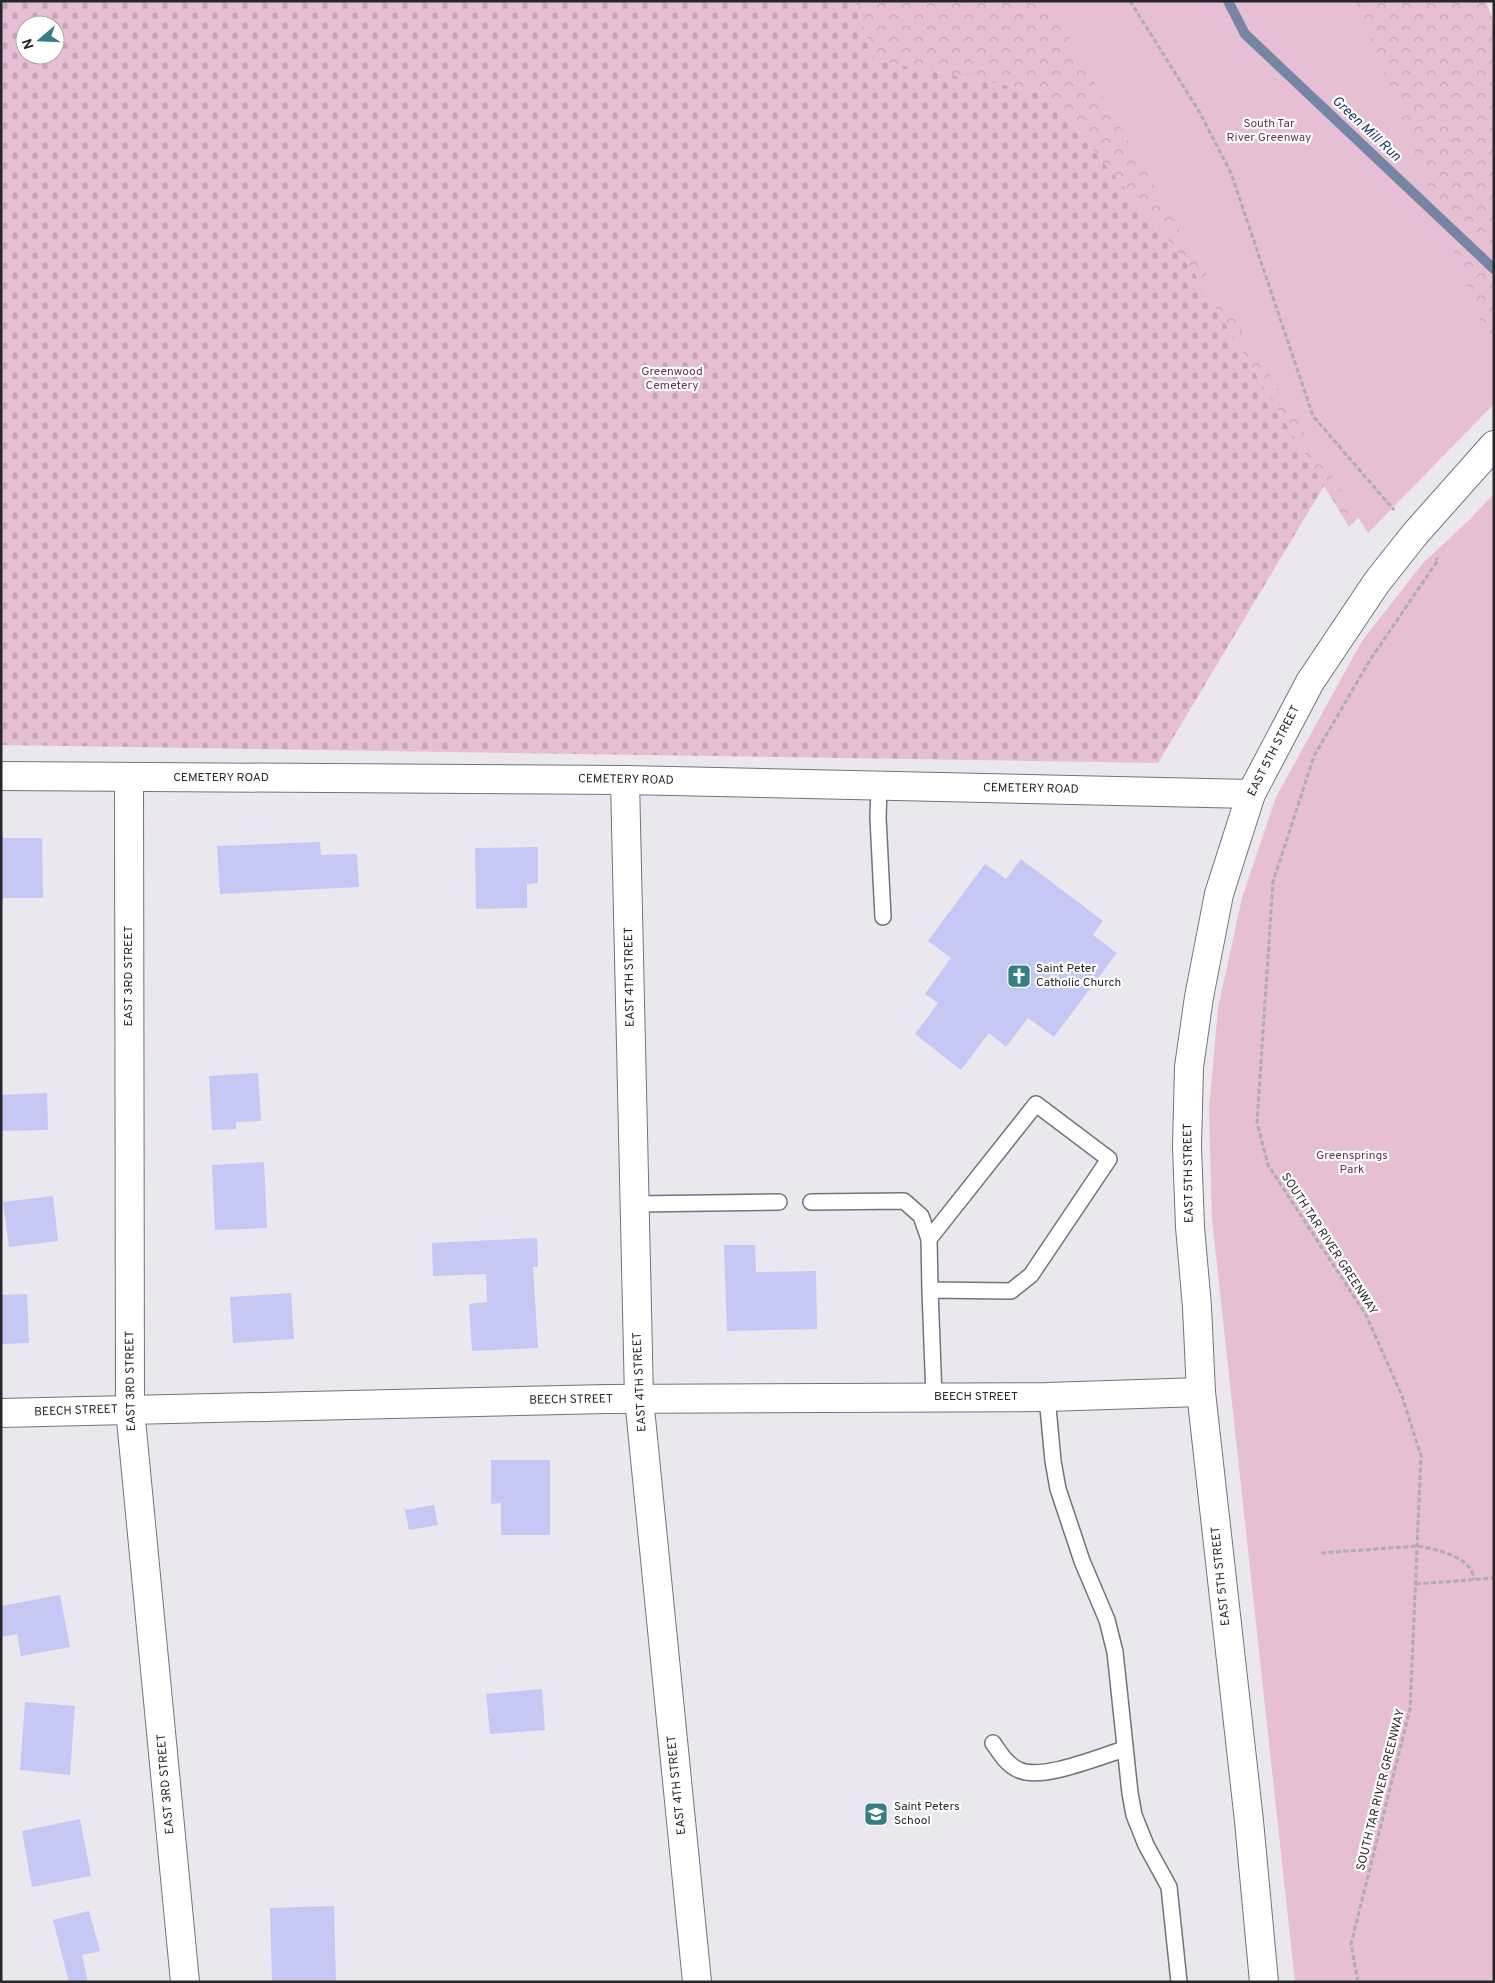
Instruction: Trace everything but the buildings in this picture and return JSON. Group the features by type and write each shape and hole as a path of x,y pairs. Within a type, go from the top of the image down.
{"street":[{"name":"EAST 5TH STREET","path":"1264,1982 1249,1821 1201,1392 1187,1147 1189,1067 1199,996 1219,894 1251,794 1310,682 1377,582 1415,534 1494,446"},
{"name":"CEMETERY ROAD","path":"1,776 625,780 1251,794"},
{"name":"EAST 3RD STREET","path":"129,778 130,1409 184,1982"},
{"name":"EAST 4TH STREET","path":"625,780 638,1398 697,1982"},
{"name":"BEECH STREET","path":"1,1413 638,1398 1047,1397 1201,1392"}],"lane":[{"path":"879,786 878,818 883,918"},
{"path":"929,1239 1036,1104 1108,1159 1032,1275 1011,1291 930,1290"},
{"path":"811,1202 904,1200 921,1216 929,1239 934,1397"},
{"path":"635,1204 779,1202"},
{"path":"1047,1397 1053,1460 1058,1489 1082,1561 1107,1620 1115,1652 1134,1815 1146,1845 1169,1887 1179,1982"},
{"path":"993,1743 1005,1760 1019,1770 1029,1774 1045,1773 1125,1749"}],"path":[{"path":"1130,1 1200,113 1231,173 1313,416 1399,516"},
{"name":"SOUTH TAR RIVER GREENWAY","path":"1358,1982 1351,1944 1410,1709 1421,1456 1402,1396 1366,1315 1268,1165 1257,1122 1273,882 1314,756 1370,660 1438,560 1434,556"},
{"path":"1321,1553 1417,1546 1452,1555 1468,1565 1475,1579"},
{"path":"1416,1584 1494,1578"}],"green space":[{"name":"Greenwood Cemetery","path":"1,1 855,1 874,60 1046,93 1193,271 1324,486 1158,763 1,745"},
{"name":"South Tar River Greenway","path":"855,1 1486,1 1494,23 1494,376 1349,527 1193,271 1046,93 874,60"},
{"name":"South Tar River Greenway","path":"1048,1 1356,1 1494,355 1494,404 1368,533 1184,238"},
{"name":"Greensprings Park","path":"1494,494 1494,1982 1295,1982 1212,1219 1209,1109 1218,1008 1242,898 1276,797 1362,641 1423,563"}],"waterway":[{"name":"Green Mill Run","path":"1228,1 1245,34 1494,269"}],"place":[{"name":"Saint Peter Catholic Church","path":"1019,976"},
{"name":"Saint Peters School","path":"876,1814"}]}
